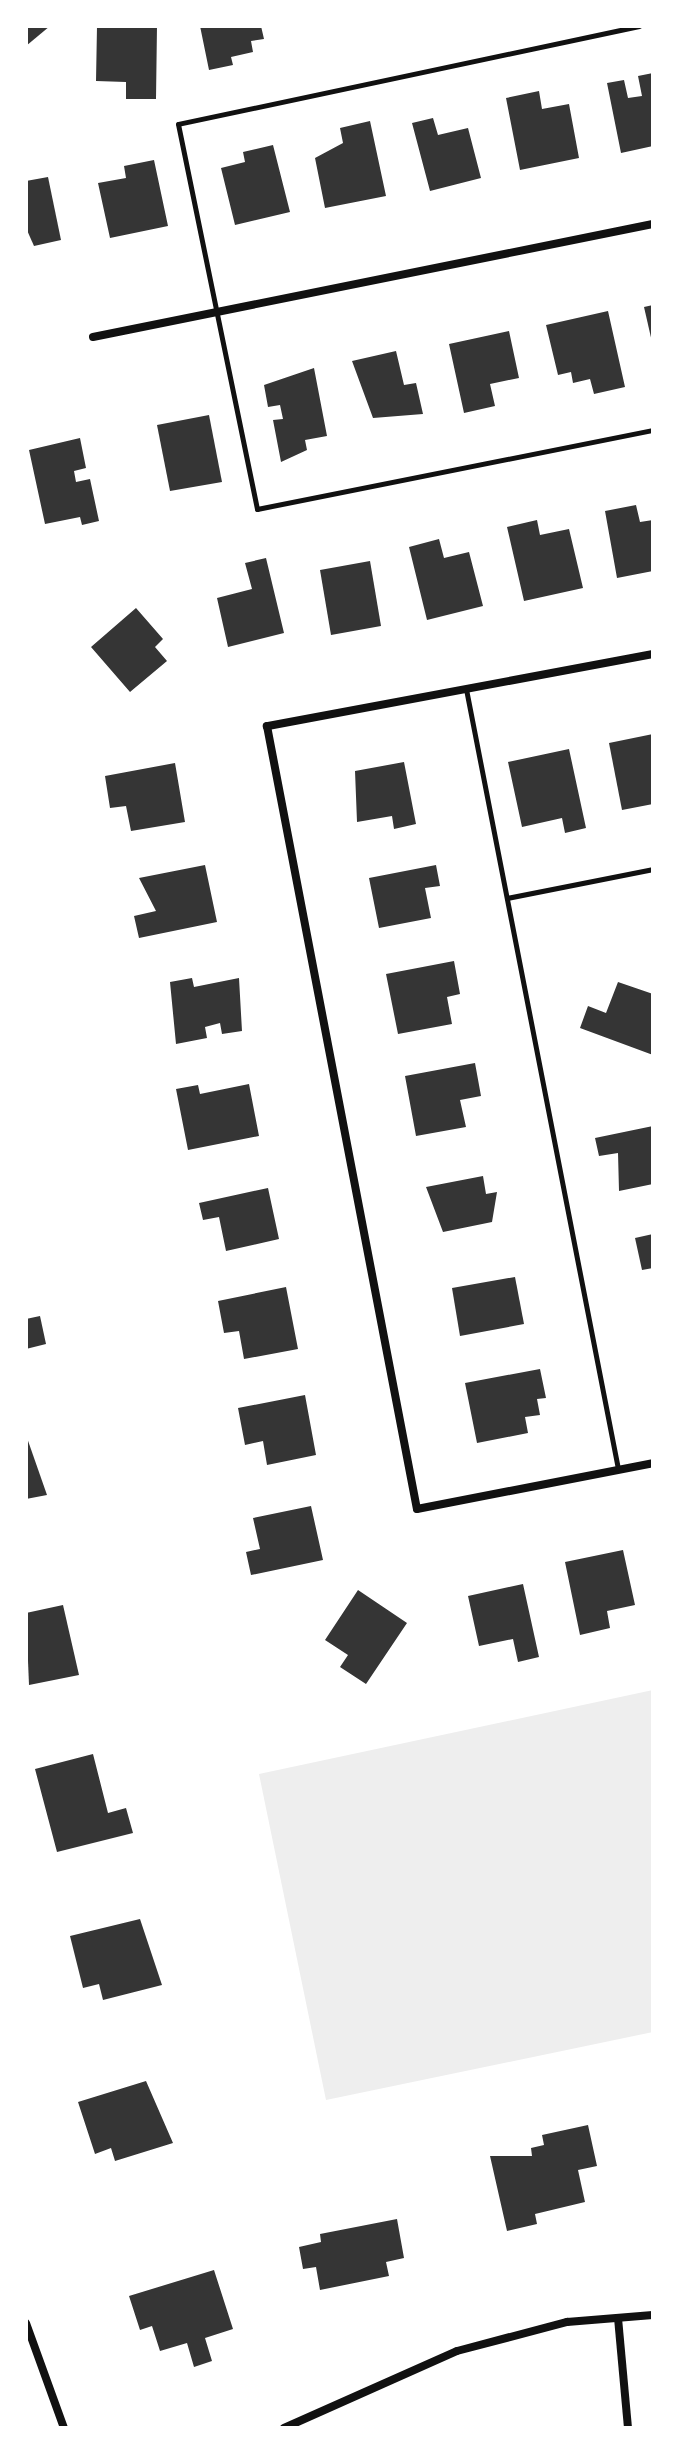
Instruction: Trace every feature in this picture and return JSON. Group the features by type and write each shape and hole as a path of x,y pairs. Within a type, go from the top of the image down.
{"street":[{"path":"93,337 653,224"},
{"path":"653,654 267,726 417,1509 653,1463"},
{"path":"284,2428 457,2351 567,2322 653,2315"},
{"path":"618,2318 628,2428"},
{"path":"26,2323 64,2428"}],"lane":[{"path":"639,26 178,124 257,509 653,430"},
{"path":"466,689 618,1469"},
{"path":"507,898 653,869"}],"shaded area":[{"path":"653,1690 653,2032 326,2100 259,1774"}],"building":[{"path":"26,26 50,26 26,46"},
{"path":"97,26 157,26 156,99 126,99 126,82 96,81"},
{"path":"200,26 261,26 264,39 251,41 253,52 231,57 233,65 209,70"},
{"path":"653,73 653,146 621,153 607,83 624,80 628,98 642,96 638,76"},
{"path":"539,91 542,109 569,104 579,158 520,170 506,98"},
{"path":"433,118 438,135 468,128 481,178 430,191 412,123"},
{"path":"370,121 386,196 325,208 315,158 343,143 340,128"},
{"path":"273,145 290,212 235,225 221,168 245,162 243,152"},
{"path":"154,160 168,226 110,238 98,183 126,178 124,166"},
{"path":"48,177 61,240 34,246 26,228 26,181"},
{"path":"653,305 653,341 652,342 644,307"},
{"path":"608,311 625,387 594,394 590,379 573,383 571,372 558,375 546,325"},
{"path":"509,331 519,378 490,384 495,406 464,413 449,344"},
{"path":"396,351 404,385 416,383 423,414 373,418 352,361"},
{"path":"314,368 327,436 305,440 307,450 281,462 273,420 283,419 280,405 268,407 264,385"},
{"path":"209,415 222,482 170,491 157,425"},
{"path":"80,438 86,468 74,471 76,482 90,479 99,521 82,525 80,517 45,524 29,450"},
{"path":"636,505 640,522 653,520 653,571 617,578 605,511"},
{"path":"537,520 540,535 569,529 583,588 524,601 507,527"},
{"path":"439,539 444,558 469,552 483,606 427,620 409,547"},
{"path":"266,558 284,633 228,647 217,598 252,589 245,563"},
{"path":"370,561 381,626 331,635 320,570"},
{"path":"136,608 163,639 155,647 167,661 130,692 91,647"},
{"path":"653,734 653,804 622,810 609,743"},
{"path":"569,749 586,828 565,833 562,818 522,827 508,762"},
{"path":"404,762 416,824 394,829 392,816 357,822 355,771"},
{"path":"175,763 185,822 131,831 126,806 110,808 105,776"},
{"path":"205,865 217,922 139,938 134,916 156,911 139,878"},
{"path":"436,865 440,886 425,888 431,918 379,928 369,878"},
{"path":"454,961 460,994 447,997 452,1024 398,1034 386,974"},
{"path":"192,978 194,987 239,978 242,1031 222,1034 220,1023 205,1027 207,1038 176,1044 170,982"},
{"path":"618,982 653,994 653,1055 580,1028 588,1006 606,1013"},
{"path":"475,1063 481,1096 460,1100 466,1127 416,1136 405,1076"},
{"path":"249,1084 259,1136 188,1150 176,1089 198,1085 200,1094"},
{"path":"653,1126 653,1184 619,1191 618,1153 599,1156 595,1138"},
{"path":"483,1176 486,1194 497,1192 492,1222 443,1232 426,1187"},
{"path":"268,1188 279,1239 226,1251 219,1217 203,1220 199,1203"},
{"path":"653,1234 653,1268 642,1270 635,1238"},
{"path":"515,1277 524,1324 460,1336 452,1288"},
{"path":"286,1287 298,1349 244,1359 239,1331 224,1333 218,1301"},
{"path":"40,1316 46,1344 26,1349 26,1319"},
{"path":"540,1369 546,1398 537,1399 540,1415 525,1417 528,1433 477,1443 465,1383"},
{"path":"305,1395 316,1455 267,1465 263,1441 245,1445 238,1408"},
{"path":"26,1435 47,1495 26,1499"},
{"path":"311,1506 323,1560 251,1575 246,1552 260,1549 253,1518"},
{"path":"623,1550 635,1605 607,1611 610,1628 580,1635 565,1562"},
{"path":"523,1584 539,1657 518,1662 513,1639 479,1646 468,1596"},
{"path":"358,1590 407,1623 366,1684 340,1667 348,1655 325,1640"},
{"path":"63,1605 79,1675 29,1685 26,1613"},
{"path":"93,1754 108,1813 126,1808 133,1833 57,1852 35,1769"},
{"path":"140,1919 162,1985 103,2000 99,1984 83,1988 70,1936"},
{"path":"146,2081 173,2143 115,2161 111,2148 95,2154 78,2102"},
{"path":"588,2125 597,2166 578,2170 585,2202 535,2214 537,2224 507,2231 490,2156 532,2156 531,2148 544,2145 542,2135"},
{"path":"397,2219 404,2258 386,2262 389,2276 320,2290 316,2267 303,2269 299,2247 321,2242 320,2234"},
{"path":"214,2270 233,2329 205,2338 212,2361 194,2367 187,2343 160,2351 152,2326 140,2330 129,2296"}]}
